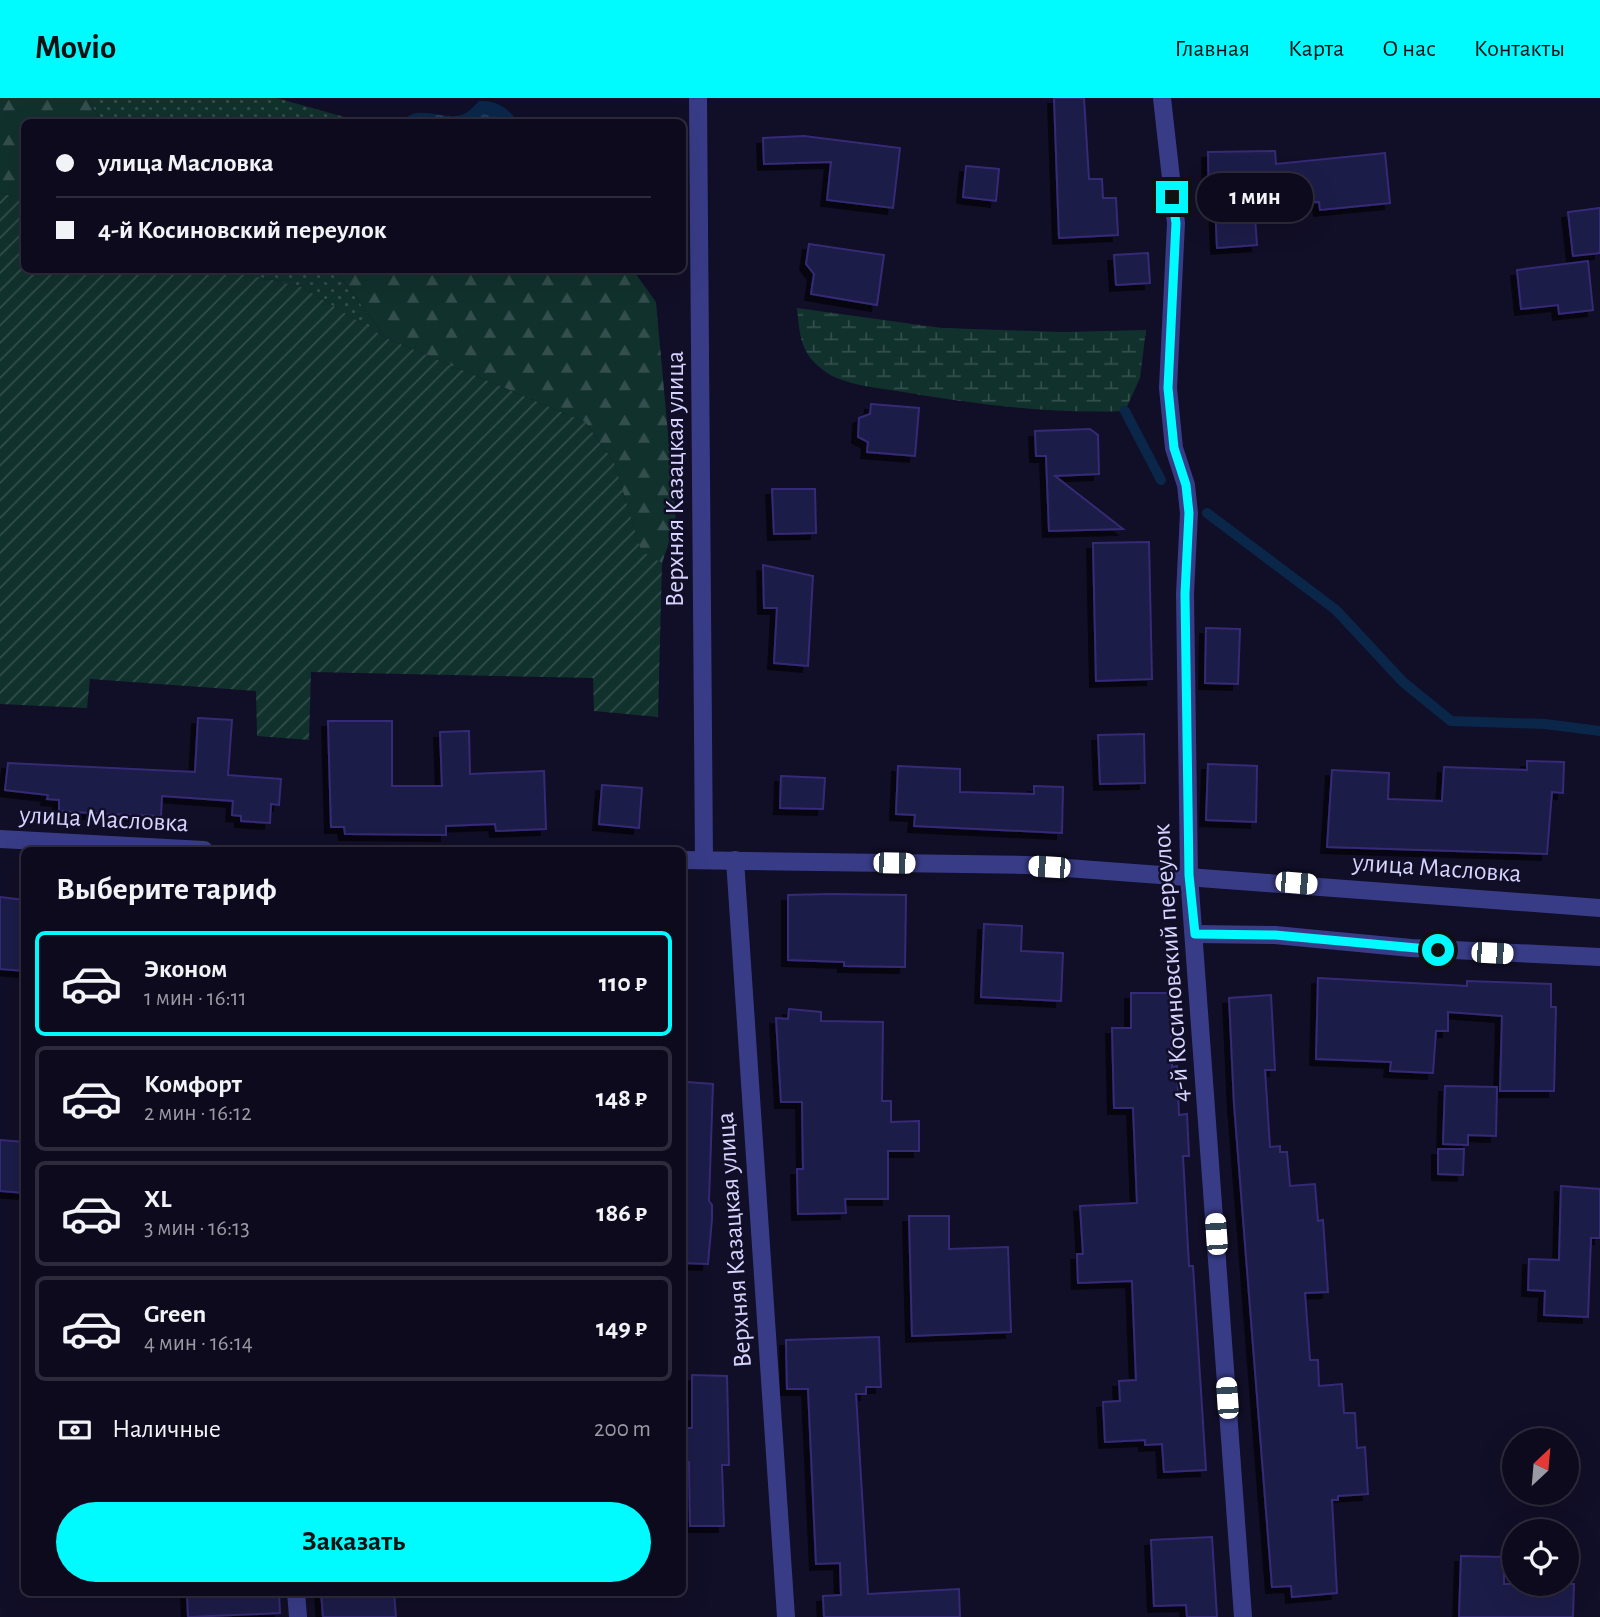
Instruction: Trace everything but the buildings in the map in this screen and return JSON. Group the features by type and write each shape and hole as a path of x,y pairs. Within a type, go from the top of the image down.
{"street":[{"name":"Верхняя Казацкая улица","path":"698,98 704,860"},
{"name":"4-й Косиновский переулок","path":"1162,98 1176,223 1168,388 1174,448 1186,485 1189,513 1185,594 1189,875 1243,1617"},
{"name":"улица Масловка","path":"0,839 148,847"},
{"name":"улица Масловка","path":"686,860 1027,865 1189,875 1600,908"},
{"name":"Верхняя Казацкая улица","path":"735,860 786,1617"},
{"path":"1195,934 1275,935 1411,948 1600,957"},
{"path":"296,1596 298,1617"}],"green space":[{"path":"0,98 88,98 99,119 21,119 21,198 0,193"},
{"path":"88,98 277,98 351,119 99,119"},
{"path":"0,193 21,198 21,273 242,273 302,287 386,338 585,422 614,462 641,551 662,563 658,717 594,711 593,678 311,672 309,740 257,736 256,691 90,679 87,708 0,704"},
{"path":"242,273 337,273 386,338 302,287"},
{"path":"337,273 635,273 656,302 676,522 662,563 641,552 614,462 585,422 386,338"},
{"path":"797,308 942,328 1063,332 1146,330 1140,378 1125,411 1096,412 1011,407 860,385 833,376 811,358 803,344"}],"water":[{"path":"479,101 491,102 502,106 515,119 405,119 416,113 458,116 468,112"}],"waterway":[{"path":"1125,411 1161,480"},
{"path":"1207,513 1336,610 1403,682 1451,721 1545,724 1600,731"}],"route":[{"path":"1172,197 1176,223 1168,388 1174,448 1186,485 1189,513 1185,594 1189,875 1195,934 1275,935 1438,950"}]}
